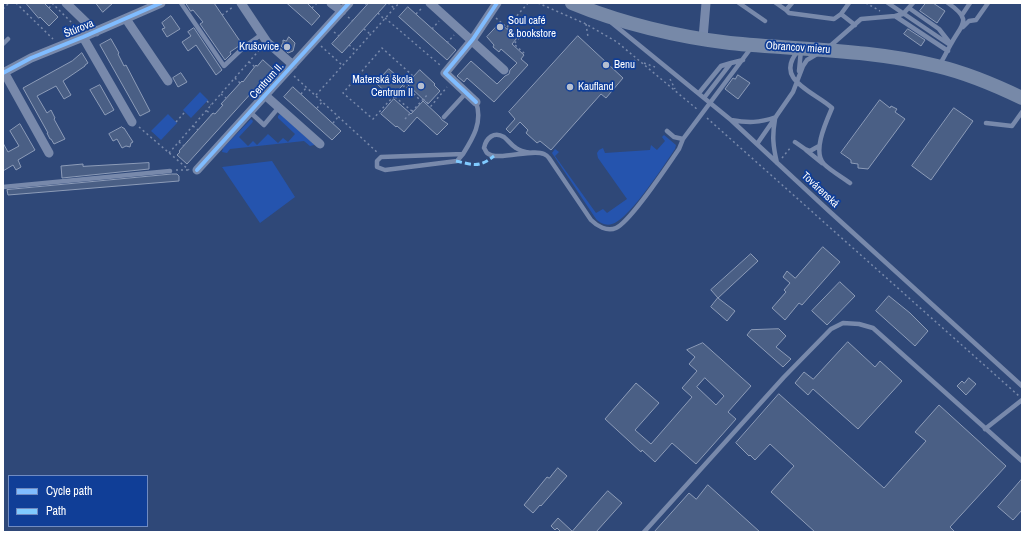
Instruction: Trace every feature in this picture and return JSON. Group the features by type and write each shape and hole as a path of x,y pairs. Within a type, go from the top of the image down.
{"main road":[{"name":"Obrancov mieru","path":"572,3 648,27 703,38 753,45 826,50 906,59 939,66 981,80 1022,98"}],"street":[{"path":"66,3 96,32"},
{"name":"Štúrova","path":"48,153 4,72 31,58 162,3"},
{"path":"241,3 259,36 267,42 290,68"},
{"path":"331,3 342,11"},
{"name":"Centrum II.","path":"193,170 215,151 349,3"},
{"path":"476,102 445,73 472,40 497,3"},
{"path":"703,38 706,3"},
{"path":"428,4 472,40 504,70"},
{"path":"126,19 168,81"},
{"name":"Štúrova","path":"84,37 132,122"},
{"name":"Centrum II.","path":"266,96 320,144"}],"lane":[{"path":"181,3 224,66 244,47 259,36"},
{"path":"739,3 764,21"},
{"path":"776,3 789,13 834,19 841,14 849,3"},
{"path":"786,10 792,3"},
{"path":"888,3 950,45"},
{"path":"757,144 793,92 799,75 807,60 826,50 861,19 870,17 892,17 903,14 913,3"},
{"path":"948,3 962,15 963,27"},
{"path":"962,15 970,3"},
{"path":"939,66 950,45 963,27 969,21 976,20 988,3"},
{"path":"909,8 939,29 950,45"},
{"name":"Továrenská","path":"600,13 731,120 1022,386"},
{"path":"841,14 855,25"},
{"path":"892,17 948,51"},
{"path":"3,44 8,39"},
{"path":"530,153 513,147 504,137 496,134 490,136 485,141 484,148 487,153 494,156 544,153 549,158 591,220 601,228 612,229 622,224 637,207 679,149 684,139 753,45"},
{"path":"799,75 801,48"},
{"path":"801,48 791,62 791,76 796,83 832,108 819,146 819,155 823,164"},
{"path":"699,93 721,66 743,60"},
{"path":"704,98 731,63"},
{"path":"444,117 466,93"},
{"path":"463,154 382,157 376,161 378,167 385,170 457,161 463,154 476,133 479,110 476,102"},
{"name":"Centrum II.","path":"250,112 264,125 279,107"},
{"path":"986,123 1012,126 1022,112"},
{"path":"731,120 748,123 776,117"},
{"path":"776,117 773,132 773,144 777,163"},
{"path":"667,131 674,137 684,139"},
{"path":"795,142 850,183"},
{"path":"805,149 810,151 819,146"},
{"path":"3,187 170,170"},
{"path":"644,532 784,377 831,329 843,323 859,324 873,328 1022,461"},
{"path":"985,429 1022,399"}],"path":[{"path":"3,9 9,3"},
{"path":"16,3 53,39"},
{"path":"49,8 53,3 84,37"},
{"path":"222,15 234,6 232,3"},
{"path":"312,8 317,3"},
{"path":"388,3 394,8"},
{"path":"315,96 399,3"},
{"path":"507,27 528,3"},
{"path":"538,3 586,24 616,42 637,58 770,172 1022,399"},
{"path":"866,3 892,17"},
{"path":"416,14 428,4"},
{"path":"378,13 446,71"},
{"path":"490,13 519,38 514,44 525,54"},
{"path":"586,24 588,37"},
{"path":"364,29 370,35"},
{"path":"169,153 263,47 259,36"},
{"path":"315,41 342,66"},
{"path":"349,45 356,51"},
{"path":"382,48 412,75 405,85 374,119 343,93 382,48"},
{"path":"628,69 637,58"},
{"path":"249,62 255,67"},
{"path":"643,63 655,66"},
{"path":"290,68 306,88 382,157"},
{"path":"235,78 240,83"},
{"path":"670,79 676,91"},
{"path":"405,85 431,106 453,82"},
{"path":"301,94 306,88"},
{"path":"221,94 226,98"},
{"path":"405,119 428,94"},
{"path":"395,97 412,111"},
{"path":"207,100 211,105"},
{"path":"317,108 322,102"},
{"path":"206,110 212,114"},
{"path":"176,122 185,112"},
{"path":"333,123 338,117"},
{"path":"132,122 152,137 169,153 193,170"},
{"path":"192,126 198,130"},
{"path":"178,142 184,146"},
{"path":"782,157 789,150"},
{"path":"170,170 193,170"}],"shaded area":[{"path":"200,92 208,100 191,118 183,110"},
{"path":"168,114 177,123 161,140 151,131"},
{"path":"280,114 314,145 310,146 304,141 230,149 227,153 222,152 223,148 251,119 253,121 252,123 239,137 248,146 253,141 257,145 268,134 278,143 283,138 288,142 295,134 278,118"},
{"path":"664,135 676,145 675,149 637,203 619,220 610,225 603,224 596,219 552,153 555,149 559,152 555,156 596,213 603,209 607,213 627,199 598,158 597,153 599,150 603,148 605,153 650,150 651,145 657,150 665,141 662,137"},
{"path":"272,161 295,197 260,223 222,167"}],"building":[{"path":"26,3 44,3 58,17 49,26 40,17 39,18"},
{"path":"96,3 113,3 103,12"},
{"path":"186,3 214,3 242,44 230,52 231,54 225,60 200,24 203,22 193,10 191,11"},
{"path":"287,3 307,3 320,16 312,25"},
{"path":"369,3 387,3 342,53 332,44"},
{"path":"926,3 933,3 945,11 937,23 920,11"},
{"path":"408,7 456,50 447,60 399,17"},
{"path":"171,16 180,29 167,37 162,29 165,28 162,23"},
{"path":"500,23 517,38 512,44 524,55 521,59 528,65 494,102 467,78 464,82 457,76 471,61 497,84 509,74 510,70 517,63 501,49 499,52 493,47 494,45 487,37"},
{"path":"194,28 222,70 216,75 196,45 188,51 182,42 191,36 188,32"},
{"path":"908,29 925,40 921,46 904,34"},
{"name":"Kaufland","path":"578,36 623,78 606,98 601,94 551,150 540,141 537,143 526,133 528,130 520,122 510,133 506,129 515,119 509,112"},
{"path":"289,37 295,43 293,51 288,53 281,46 283,40 286,41"},
{"path":"111,39 124,66 126,65 150,111 140,116 100,45"},
{"path":"82,53 88,63 63,81 71,95 64,99 56,86 37,96 47,113 51,110 55,118 54,119 65,139 54,144 23,88 72,61"},
{"path":"263,60 273,69 187,164 177,155 180,152 179,151 213,113 215,114 223,105 221,104 242,81 243,82 256,65 257,66"},
{"path":"389,69 405,83 391,97 376,83"},
{"name":"Materská škola Centrum II","path":"420,70 435,84 434,85 440,91 428,104 407,84"},
{"path":"181,73 187,82 178,87 173,78"},
{"path":"738,75 750,83 738,99 725,89 733,78 735,79"},
{"path":"100,85 114,110 105,115 90,90"},
{"path":"293,87 341,131 332,140 284,97"},
{"path":"394,99 411,114 423,101 448,124 437,135 417,117 404,132 381,114"},
{"path":"880,100 890,108 891,106 897,109 895,112 905,119 868,169 858,168 858,164 851,163 851,160 841,153"},
{"path":"954,108 973,121 931,180 912,166"},
{"path":"20,124 35,150 18,160 21,167 16,170 13,165 3,171 3,143 8,152 19,146 10,131"},
{"path":"122,127 133,142 131,143 130,147 126,146 122,148 117,139 113,141 109,134"},
{"path":"149,163 149,169 62,178 61,166 83,164 83,166"},
{"path":"177,174 179,176 179,181 8,195 7,190"},
{"path":"823,247 840,262 802,305 799,303 785,320 772,308 786,292 784,290 790,283 783,277 787,271 795,278"},
{"path":"751,254 758,261 718,298 711,290"},
{"path":"840,282 855,296 827,325 812,311"},
{"path":"889,296 910,313 928,331 915,346 876,311"},
{"path":"718,298 735,311 727,321 711,307"},
{"path":"779,329 786,336 776,347 791,359 783,367 747,335 751,330"},
{"path":"848,342 875,367 880,361 902,381 858,429 813,389 808,395 795,383 804,372 813,379"},
{"path":"703,343 751,386 728,412 736,419 696,464 672,443 655,462 642,450 641,452 605,419 636,383 659,403 635,430 651,444 692,397 682,388 697,371 689,364 695,357 687,350","holes":["705,378 724,396 716,405 697,387"]},
{"path":"969,378 976,384 966,395 957,386 962,381 964,383"},
{"path":"779,394 884,488 926,441 915,432 939,405 1006,466 950,527 955,532 815,532 771,492 794,466 770,444 755,460 736,443"},
{"path":"558,468 567,476 533,513 524,505 547,477 549,478"},
{"path":"1022,479 1022,510 1013,520 998,507"},
{"path":"708,485 760,532 654,532 689,493 696,499"},
{"path":"608,491 622,503 596,532 561,532 557,528 555,530 551,526 558,518 572,531"}],"marked path":[{"path":"456,161 467,164 480,164 494,156"}],"cycle path":[{"path":"3,73 31,58 161,3"},
{"path":"197,170 349,3"},
{"path":"476,102 445,73 473,39 497,3"}],"place":[{"name":"Soul café & bookstore","path":"500,27"},
{"name":"Krušovice","path":"287,47"},
{"name":"Benu","path":"606,65"},
{"name":"Materská škola Centrum II","path":"421,86"},
{"name":"Kaufland","path":"570,87"}]}
